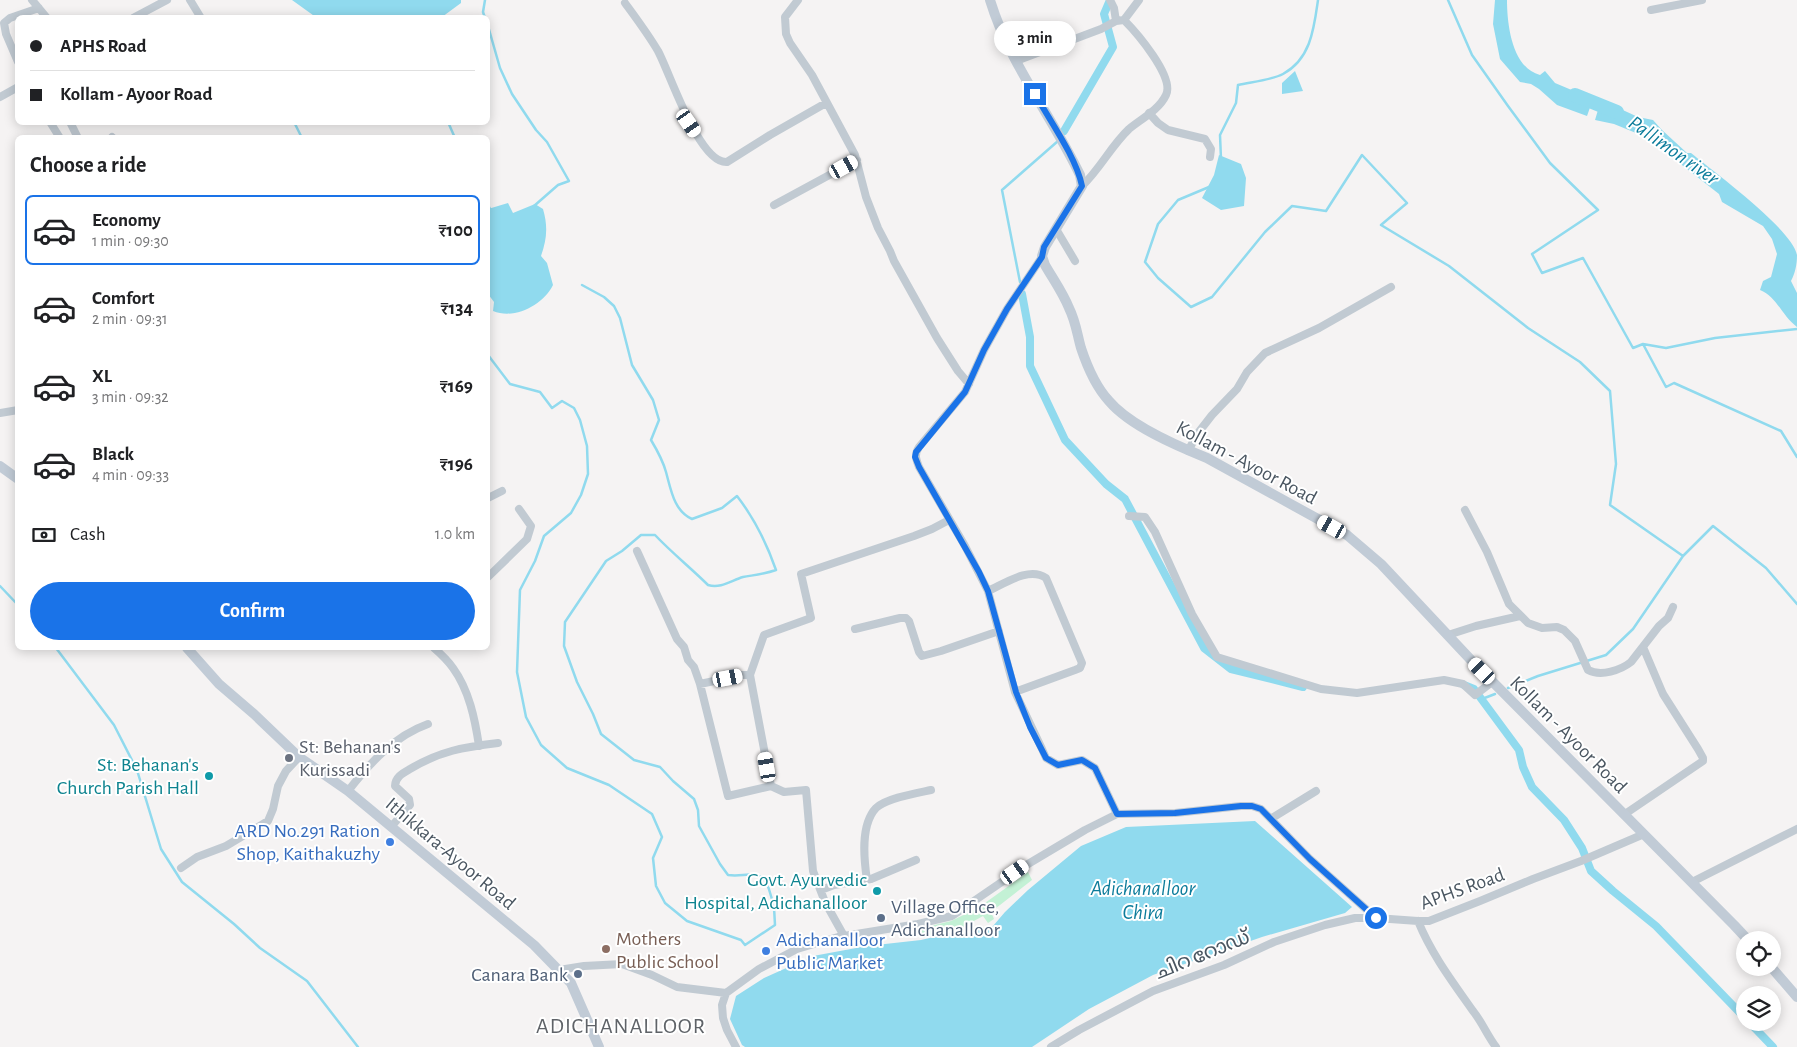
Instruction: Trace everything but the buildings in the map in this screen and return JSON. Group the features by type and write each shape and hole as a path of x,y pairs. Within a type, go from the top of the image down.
{"main road":[{"path":"990,0 995,17 1016,61 1080,175 1082,186 1044,247 1042,257"},
{"name":"Kollam - Ayoor Road","path":"1042,257 1069,307 1078,331 1080,346 1090,370 1109,402 1123,415 1188,451 1207,458 1346,535 1381,564 1492,682 1739,931"},
{"path":"0,466 15,477"},
{"name":"Ithikkara-Ayoor Road","path":"188,650 219,684 299,757 348,791 531,942 571,983 600,1047"},
{"path":"1779,976 1797,997"}],"street":[{"path":"32,0 45,15"},
{"path":"138,15 167,0"},
{"path":"190,0 199,15"},
{"path":"798,0 785,17 786,34 812,75 857,160 866,197 894,261 937,338 968,384"},
{"path":"1016,61 1120,20 1139,0"},
{"path":"1651,10 1702,0"},
{"path":"625,2 659,53 689,123 714,158 721,162 727,162 826,103"},
{"path":"1082,186 1091,178 1129,130 1150,113 1165,97 1167,92 1166,80 1144,41 1120,20 1111,2"},
{"path":"19,15 39,8"},
{"path":"15,16 4,23 6,34 15,55"},
{"path":"0,97 15,89"},
{"path":"1150,113 1158,123 1168,130 1205,139 1211,149 1210,157"},
{"path":"774,205 857,160"},
{"path":"1056,229 1076,261"},
{"path":"1042,257 1007,309 984,350 965,392 929,433 916,452 915,457 988,591 1016,692 1030,727 1046,758 1058,765 1082,760 1095,768 1117,814"},
{"path":"1188,451 1198,433 1212,415 1238,389 1247,372 1265,353 1319,328 1391,287"},
{"path":"0,413 15,410"},
{"path":"490,497 502,490"},
{"path":"490,575 526,539 531,526 519,509"},
{"path":"1465,510 1487,552 1509,604 1528,623 1542,628 1557,627 1564,630 1575,641 1588,670 1593,673 1605,673 1626,666 1631,662 1659,626 1668,618 1673,607"},
{"path":"1129,516 1145,517 1156,532 1192,614 1217,657 1321,690 1357,693 1444,680 1462,684 1475,694 1492,682"},
{"path":"771,786 750,676 764,634 811,618 801,574 914,536 949,520"},
{"path":"637,552 677,639 694,667 728,796 771,786 784,792 806,790 812,864 821,890 844,936"},
{"path":"988,591 1031,573 1041,574 1046,578 1082,663 1080,668 1016,692"},
{"path":"1448,635 1476,626 1520,616"},
{"path":"855,629 900,618 908,619 922,656 999,631"},
{"path":"1624,814 1703,761 1698,749 1663,694 1643,646"},
{"path":"436,650 454,668 466,693 475,721 479,746"},
{"path":"700,684 742,675 750,676"},
{"path":"348,791 373,761 397,740 428,724"},
{"path":"391,827 410,805 409,799 395,786 398,778 441,753 498,743"},
{"path":"181,868 197,857 226,846 268,821 273,809 278,786 286,771 299,757"},
{"path":"867,880 864,860 866,834 870,819 876,808 889,801 931,790"},
{"path":"1272,818 1316,791"},
{"path":"733,1046 723,1018 722,1005 726,993 759,969 797,949 844,936 918,924 952,916 1028,864 1084,830 1117,814 1175,813 1252,806 1261,809 1272,818 1310,859 1376,918"},
{"path":"1692,882 1797,829"},
{"name":"APHS Road","path":"1376,918 1429,921 1590,858 1644,834"},
{"path":"821,890 834,885 867,880 916,860"},
{"name":"ചിറ റോഡ്","path":"1051,1047 1153,991 1224,965 1274,942 1325,925 1355,918 1376,918"},
{"path":"1418,921 1448,977 1474,1012 1496,1047"},
{"path":"558,970 584,966 622,964 677,987 726,993"}],"green space":[{"path":"1028,872 1032,880 991,912 994,919 988,923 983,916 963,927 922,938 922,928 951,921 978,908"}],"water":[{"path":"292,0 461,0 461,3 445,15 313,15"},
{"path":"1495,0 1507,0 1508,21 1513,44 1523,64 1531,71 1540,75 1545,71 1555,83 1593,99 1587,116 1557,105 1531,84 1520,82 1500,59 1493,24"},
{"path":"1295,71 1303,91 1282,94 1282,83"},
{"path":"1601,100 1638,117 1653,120 1687,153 1691,153 1751,201 1782,231 1792,244 1797,255 1794,275 1791,281 1797,293 1797,327 1787,318 1771,297 1760,290 1763,281 1771,277 1777,254 1772,239 1763,226 1722,202 1719,194 1664,151 1636,133 1614,124 1595,120"},
{"path":"1219,155 1241,164 1246,178 1244,206 1221,210 1202,198 1214,175"},
{"path":"508,203 513,213 535,204 543,209 546,232 541,256 547,263 553,285 542,299 528,309 519,312 510,314 493,311 494,302 490,297 490,208"},
{"name":"Adichanalloor Chira","path":"1255,821 1352,907 1345,913 1262,937 1153,975 1089,1009 1032,1047 745,1047 742,1045 730,1019 736,996 764,978 813,956 867,946 921,940 964,930 993,926 1028,890 1081,846 1126,827"}],"waterway":[{"path":"484,15 485,0"},
{"path":"1064,131 1113,47 1104,14 1110,0"},
{"path":"1221,159 1220,135 1236,103 1238,85 1283,74 1300,60 1310,42 1318,0"},
{"path":"1448,0 1472,55 1508,106 1550,163 1598,210 1532,254 1542,273 1583,258 1633,348 1643,344 1666,387 1674,383 1781,431 1797,457"},
{"path":"490,33 500,68 512,94 536,130 547,142 569,181 558,185 534,206"},
{"name":"Pallimon river","path":"1575,95 1617,112"},
{"path":"296,125 300,135"},
{"path":"449,125 454,135"},
{"path":"1020,282 1002,190 1058,141"},
{"path":"1209,187 1178,200 1158,224 1145,262 1158,278 1191,307 1212,297 1265,232 1292,206 1326,211 1362,155 1407,203 1381,225 1449,266 1528,328 1580,362 1610,391 1616,464 1610,505 1683,556"},
{"path":"490,358 510,384 540,392 552,408 562,401 574,408 580,420 587,446 588,474 581,495 571,513 544,536 535,561 520,590 517,672 526,717 541,745 567,768 609,785 652,814 662,837 653,858 656,886 665,903 687,921 741,940 745,945 775,925 772,901 764,878 750,875 728,875 699,826 698,810 694,799 660,767 634,760 601,734 577,682 564,646 565,622 606,561 622,551 641,535 655,535 708,585 722,585 743,577 776,570 760,532 737,496 722,508 692,519 681,511 672,493 658,452 651,440 659,420 653,400 632,365 620,318 614,306 604,297 582,285"},
{"path":"1022,294 1030,337 1030,366 1065,440 1106,484 1125,499 1204,648 1231,669 1303,687"},
{"path":"1643,344 1666,348 1715,338 1797,329"},
{"path":"1508,688 1538,676 1606,655 1633,629 1683,556 1713,526 1766,568 1797,604"},
{"path":"0,586 15,602"},
{"path":"58,650 114,725 137,770 161,849 182,882 234,924 260,948 307,981 358,1047"},
{"path":"1464,685 1474,689 1519,750 1523,767 1532,787 1564,820 1582,848 1591,871 1656,926 1736,1009"},
{"path":"1482,699 1495,694"},
{"path":"1758,1031 1773,1047"}],"place":[{"name":"St: Behanan's Kurissadi","path":"289,758"},
{"name":"St: Behanan's Church Parish Hall","path":"209,776"},
{"name":"ARD No.291 Ration Shop, Kaithakuzhy","path":"390,842"},
{"name":"Govt. Ayurvedic Hospital, Adichanalloor","path":"877,891"},
{"name":"Village Office, Adichanalloor","path":"881,918"},
{"name":"Mothers Public School","path":"606,949"},
{"name":"Adichanalloor Public Market","path":"766,951"},
{"name":"Canara Bank","path":"578,974"}],"district":[{"name":"ADICHANALLOOR","path":"621,1025"}],"route":[{"path":"1035,94 1073,160 1080,175 1082,186 1044,247 1042,257 1007,309 984,350 965,392 929,433 916,452 915,457 919,467 965,546 988,591 1016,692 1030,727 1046,758 1058,765 1082,760 1095,768 1117,814 1175,813 1241,806 1252,806 1261,809 1272,818 1310,859 1376,918"}]}
